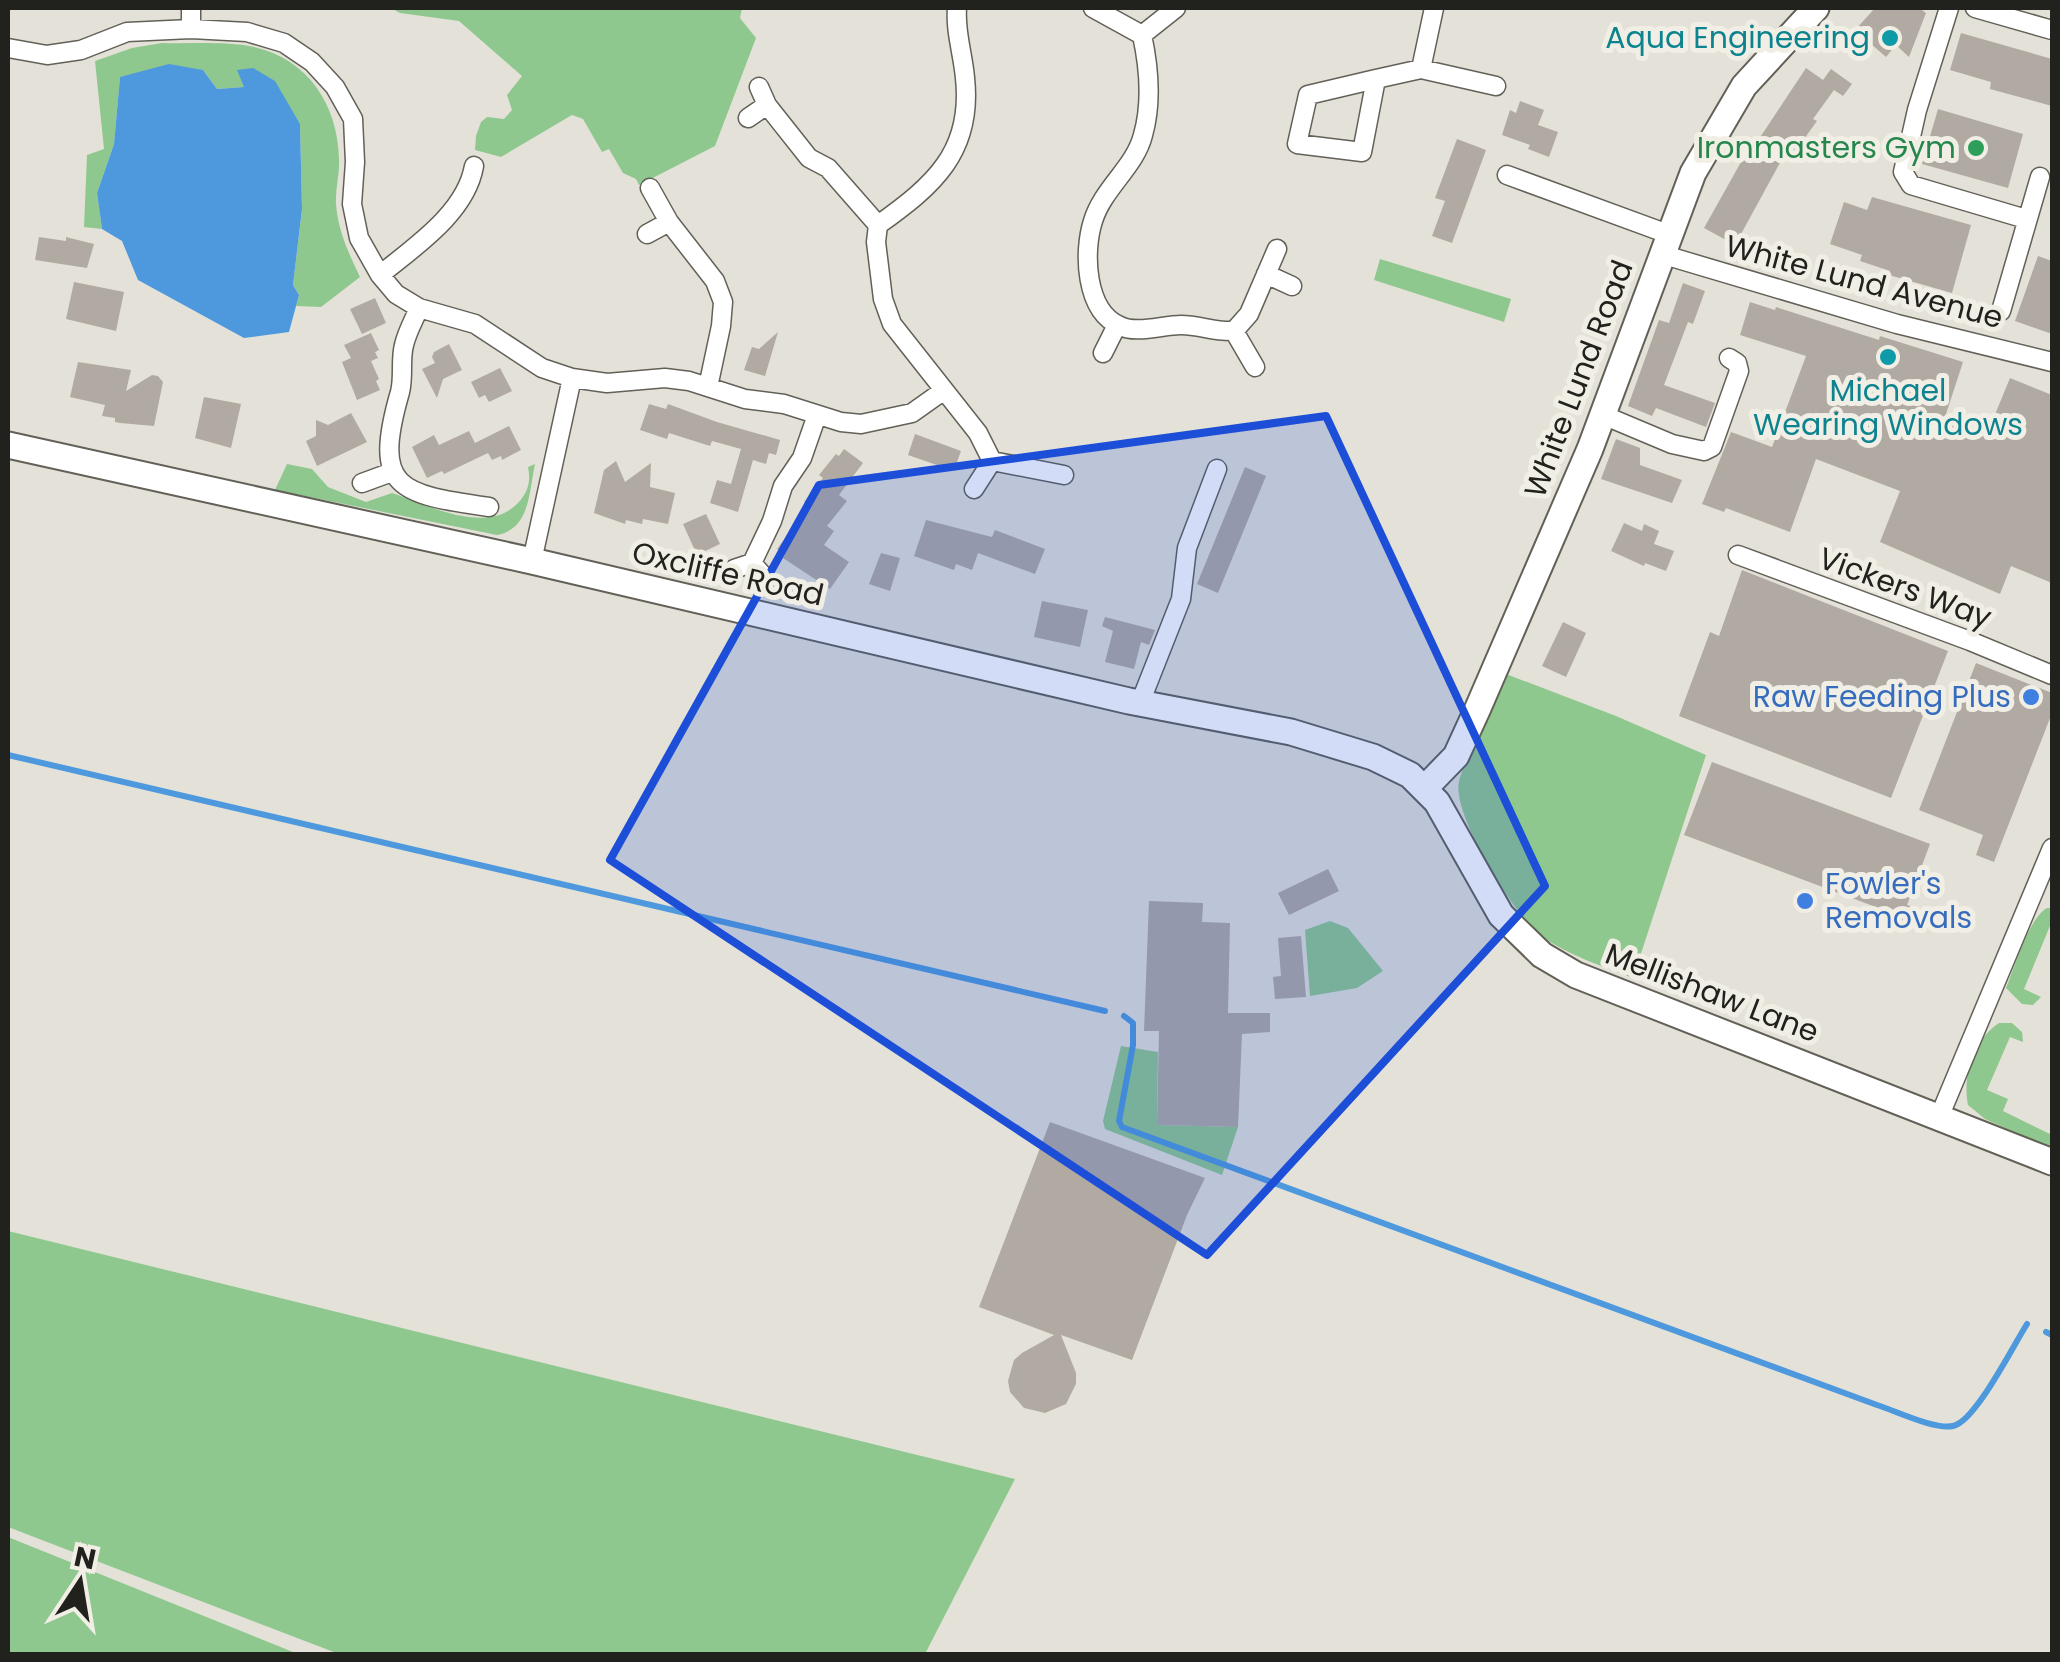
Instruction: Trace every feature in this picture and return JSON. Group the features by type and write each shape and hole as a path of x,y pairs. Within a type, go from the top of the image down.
{"main road":[{"name":"White Lund Road","path":"1424,788 1456,756 1603,414 1693,174 1744,86 1816,8"},
{"name":"Oxcliffe Road","path":"8,446 532,561 1140,704 1291,732 1383,761 1410,775 1424,788"},
{"name":"Mellishaw Lane","path":"1424,788 1448,818 1501,915 1542,955 1576,975 2052,1162"}],"street":[{"path":"191,8 191,29"},
{"path":"957,8 967,110 957,145 940,176 878,225 876,242 883,299 892,324 978,433 992,462"},
{"path":"1093,8 1142,35 1148,62 1144,132 1136,154 1119,172 1093,220 1089,248 1092,293 1102,310 1117,326 1131,329 1186,325 1212,332 1234,331 1250,314 1276,249"},
{"path":"1142,35 1176,8"},
{"path":"1420,69 1434,8"},
{"path":"1949,8 1917,110 1903,172 1910,185 2026,220"},
{"path":"1976,8 2052,30"},
{"path":"8,48 47,56 81,50 127,32 191,29 247,32 284,43 312,62 335,87 353,119 352,204 359,238 380,275 396,294 419,308 475,324 542,368 572,378 624,384 666,378 861,424 912,413 943,391"},
{"path":"1376,79 1362,152 1298,144 1308,94 1420,69 1496,86"},
{"path":"748,118 763,96 809,158 828,168 878,225"},
{"path":"380,275 434,230 470,186 474,166"},
{"name":"White Lund Avenue","path":"1503,173 1664,244 1897,324 2052,362"},
{"path":"2001,311 2040,177"},
{"path":"650,188 670,222 715,281 723,302 708,386"},
{"path":"647,234 670,222"},
{"path":"1266,274 1292,286"},
{"path":"419,308 404,344 402,385 386,443 392,472 418,494 478,500"},
{"path":"1103,353 1117,326"},
{"path":"1234,331 1247,364"},
{"path":"1603,414 1672,444 1704,452 1712,447 1740,371 1729,358"},
{"path":"532,561 572,378"},
{"path":"766,579 743,566 772,522 783,486 802,458 817,415"},
{"path":"992,462 1055,468"},
{"path":"974,489 992,462"},
{"path":"1140,704 1181,599 1187,548 1216,468"},
{"path":"362,484 392,472"},
{"name":"Vickers Way","path":"1738,555 1983,646 2052,676"},
{"path":"1940,1115 2052,848"}],"highlighted area":[{"path":"1326,416 1545,886 1207,1255 610,860 819,485"}],"green space":[{"path":"391,8 742,8 740,18 756,38 715,146 639,185 623,173 609,149 602,152 583,119 572,115 501,157 475,150 481,122 487,117 504,119 512,110 507,95 522,76 459,21 400,13"},
{"path":"162,43 231,44 273,53 304,73 326,103 337,139 337,214 360,277 321,307 296,306 299,295 293,285 302,209 300,124 244,87 217,89 203,70 120,77 114,144 97,193 102,229 84,227 87,155 104,149 95,61"},
{"path":"1380,259 1511,299 1504,322 1374,280"},
{"path":"287,464 312,469 328,487 366,502 392,493 474,518 505,513 518,503 528,487 528,467 535,464 522,517 508,531 497,535 275,490"},
{"path":"1506,674 1706,755 1633,978 1541,936 1502,887 1465,816 1459,781"},
{"path":"2047,908 2052,908 2052,921 2024,989 2041,997 2033,1005 2022,1004 2006,988 2028,933"},
{"path":"1330,921 1348,928 1383,971 1357,988 1310,996 1305,930"},
{"path":"1999,1023 2012,1023 2022,1032 2023,1042 2010,1037 1987,1090 2008,1099 2003,1111 2052,1135 2052,1149 1985,1119 1968,1105 1972,1060 1983,1039"},
{"path":"1121,1046 1158,1052 1157,1125 1238,1127 1222,1175 1105,1129 1103,1121"},
{"path":"8,1231 1015,1479 925,1654 339,1654 8,1527"},
{"path":"8,1537 298,1654 8,1654"}],"water":[{"path":"169,64 203,70 217,89 244,87 237,70 253,68 275,81 300,124 302,209 293,285 299,295 289,332 244,338 138,280 122,241 102,229 97,193 114,144 120,77"}],"building":[{"name":"Aqua Engineering","path":"1875,8 1919,8 1926,13 1909,57 1896,45 1886,57 1855,30"},
{"path":"1961,33 2052,59 2052,106 1990,89 1991,82 1950,70"},
{"path":"1806,68 1823,80 1831,69 1852,84 1843,96 1834,90 1799,146 1793,152 1788,148 1735,245 1704,228 1750,146 1753,148"},
{"path":"1520,101 1544,110 1538,125 1558,132 1549,157 1502,135 1510,110 1516,113"},
{"path":"1938,109 2023,134 2008,188 1922,164"},
{"path":"1457,139 1486,150 1452,243 1432,236 1445,201 1435,198"},
{"path":"1872,197 1971,225 1952,293 1889,275 1890,271 1860,261 1862,255 1830,244 1844,202 1867,210"},
{"path":"39,237 66,241 66,237 94,244 87,268 35,260"},
{"path":"2038,256 2052,261 2052,334 2015,321"},
{"path":"74,282 124,292 116,331 66,319"},
{"path":"1683,283 1705,291 1693,324 1688,322 1664,385 1715,403 1706,427 1656,408 1652,416 1628,406 1659,320 1669,323"},
{"path":"375,298 386,323 362,334 350,309"},
{"path":"1750,302 1963,362 1945,417 1987,434 2010,378 2052,395 2052,583 2011,566 2000,594 1880,542 1900,491 1816,459 1790,532 1726,508 1724,512 1702,504 1731,432 1772,447 1806,356 1740,335"},
{"path":"778,332 765,376 744,370 752,347 759,349"},
{"path":"371,333 379,350 375,352 378,358 371,361 380,390 357,400 342,362 351,358 344,345"},
{"path":"449,344 462,370 443,379 437,398 422,369 435,363 434,352"},
{"path":"78,362 131,370 126,391 152,375 158,376 163,382 154,426 115,422 115,418 102,416 105,405 70,397"},
{"path":"500,368 512,391 489,402 485,395 479,398 471,382"},
{"path":"204,397 241,404 231,448 195,438"},
{"path":"649,404 666,409 668,404 780,440 776,455 769,453 766,464 753,460 738,512 710,503 717,480 731,484 741,449 712,441 710,446 669,433 667,439 640,430"},
{"path":"351,413 367,442 317,466 306,441 316,436 316,420 328,425"},
{"path":"509,426 521,450 502,460 501,456 492,460 488,453 427,478 412,447 434,435 439,445 469,431 475,443"},
{"path":"915,434 961,451 954,471 908,455"},
{"path":"1616,439 1640,448 1640,465 1682,480 1672,503 1601,479"},
{"path":"844,449 863,463 839,495 847,501 827,526 834,531 824,545 849,562 830,589 783,558 785,555 777,549 809,506 804,502 823,478 819,475"},
{"path":"616,461 625,482 651,463 650,487 675,493 668,524 643,519 642,524 626,520 625,524 594,513 604,470"},
{"path":"1245,467 1266,476 1218,593 1197,584"},
{"path":"706,514 720,544 697,555 683,524"},
{"path":"926,520 992,537 995,530 1045,549 1035,574 978,553 972,570 956,564 954,570 914,556"},
{"path":"1624,523 1642,531 1644,524 1659,531 1654,544 1674,551 1666,571 1611,551"},
{"path":"881,553 900,558 890,591 869,584"},
{"path":"1742,570 1948,651 1891,798 1679,716 1710,632 1719,636"},
{"path":"1042,601 1088,610 1080,647 1034,637"},
{"path":"1105,617 1155,630 1149,645 1141,642 1134,669 1105,662 1113,631 1102,626"},
{"path":"1563,622 1586,633 1566,677 1542,666"},
{"path":"1976,663 2052,693 2052,713 1994,862 1976,855 1983,835 1919,810"},
{"path":"1712,762 1930,844 1907,905 1916,908 1907,931 1877,920 1881,909 1684,835"},
{"path":"1328,869 1339,891 1289,915 1278,893"},
{"path":"1149,901 1203,903 1202,922 1230,923 1228,1013 1270,1013 1270,1032 1242,1034 1238,1127 1157,1125 1159,1031 1144,1031"},
{"path":"1301,936 1306,997 1275,999 1273,977 1281,976 1278,938"},
{"path":"1050,1122 1205,1178 1132,1360 1061,1335 1076,1373 1076,1384 1066,1404 1045,1413 1024,1408 1010,1392 1008,1381 1014,1360 1054,1335 979,1307"}],"waterway":[{"path":"8,755 1105,1011"},
{"path":"1124,1016 1133,1023 1133,1045 1119,1121 1122,1127 1915,1419 1945,1426 1962,1421 1982,1398 2027,1324"},
{"path":"2046,1332 2052,1335"}],"place":[{"name":"Aqua Engineering","path":"1890,38"},
{"name":"Ironmasters Gym","path":"1976,148"},
{"name":"Michael Wearing Windows","path":"1888,357"},
{"name":"Raw Feeding Plus","path":"2031,697"},
{"name":"Fowler's Removals","path":"1805,901"}]}
